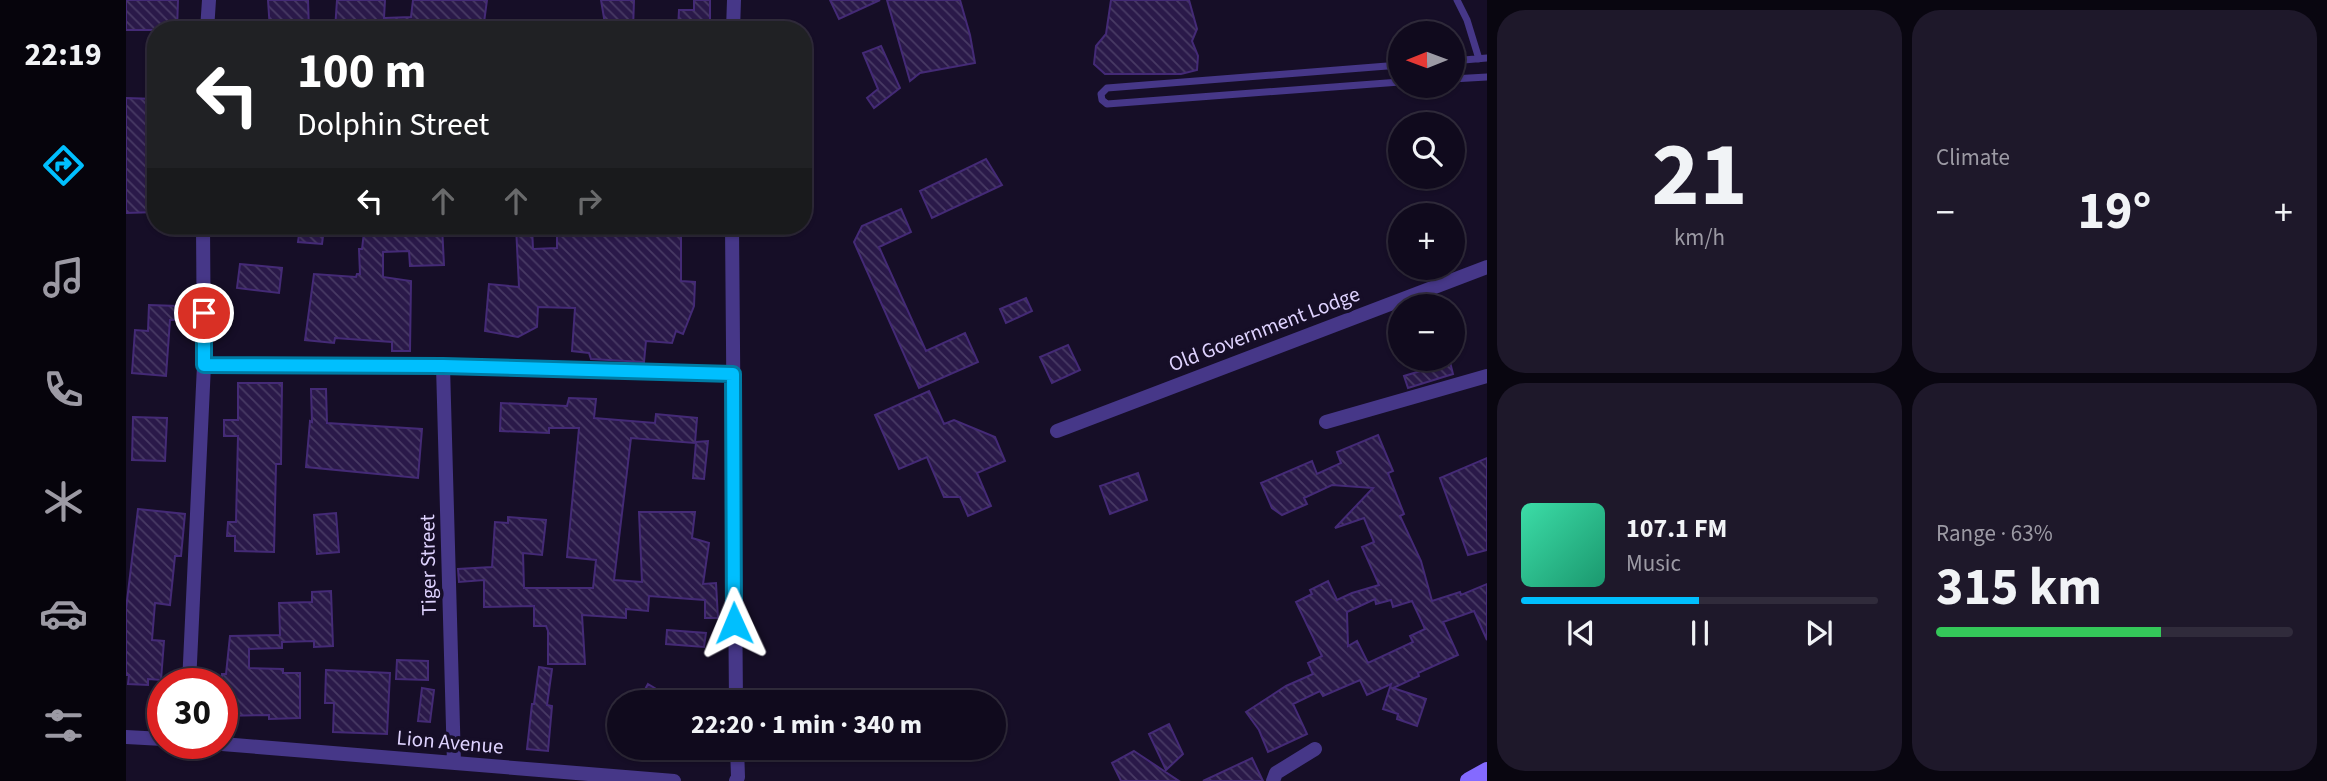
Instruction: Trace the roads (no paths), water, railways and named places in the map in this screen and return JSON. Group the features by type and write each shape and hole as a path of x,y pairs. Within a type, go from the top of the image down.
{"street":[{"path":"208,21 209,0"},
{"path":"733,21 734,0"},
{"path":"190,668 204,365 203,235"},
{"path":"732,235 736,690"},
{"name":"Old Government Lodge","path":"1057,431 1487,267"},
{"path":"204,365 443,366 733,374"},
{"name":"Tiger Street","path":"443,366 454,763"},
{"path":"1326,422 1487,376"},
{"path":"126,737 147,738"},
{"name":"Lion Avenue","path":"238,745 674,781"},
{"path":"1273,781 1276,773 1315,749"},
{"path":"736,781 737,760"},
{"path":"1469,781 1487,771"}],"lane":[{"path":"1457,0 1483,58 1465,60"},
{"path":"1388,66 1107,88 1102,91 1101,100 1107,104 1388,83"},
{"path":"1298,73 1300,90"},
{"path":"1465,78 1487,77"}]}
